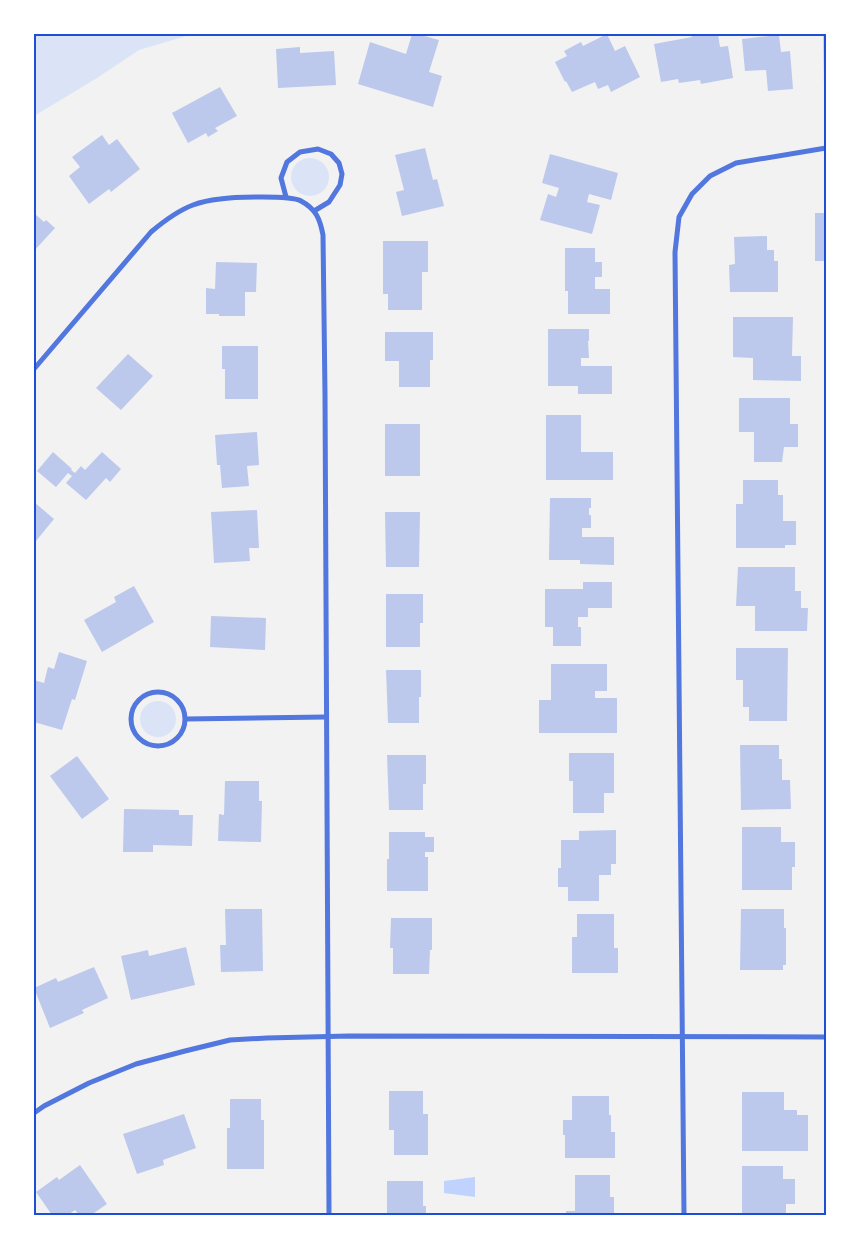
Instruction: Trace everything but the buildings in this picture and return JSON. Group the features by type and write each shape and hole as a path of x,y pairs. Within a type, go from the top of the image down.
{"street":[{"path":"684,1215 675,252 679,217 692,194 710,176 736,163 826,148"},
{"path":"286,197 282,178 287,162 300,152 318,149 331,154 339,163 342,174 340,185 329,202 314,211"},
{"path":"34,368 151,232 171,216 194,205 219,199 286,197 300,200 314,211 320,222 323,235 325,394 329,1215"},
{"path":"158,692 178,699 184,708 186,719 184,730 178,738 169,744 158,747 148,745 138,739 132,730 130,719 132,709 138,700 147,694 158,692"},
{"path":"186,719 326,718"},
{"path":"34,1113 89,1083 136,1064 230,1040 328,1036 826,1037"}],"shaded area":[{"path":"34,34 193,34 139,50 34,116"},
{"path":"310,158 323,164 329,177 323,190 310,196 297,190 291,177 297,164"},
{"path":"158,701 165,702 171,706 175,712 175,726 171,732 165,736 158,737 151,736 145,732 141,726 140,719 141,712 145,706 151,702"}],"water":[{"path":"475,1177 475,1197 444,1193 444,1181"}]}
